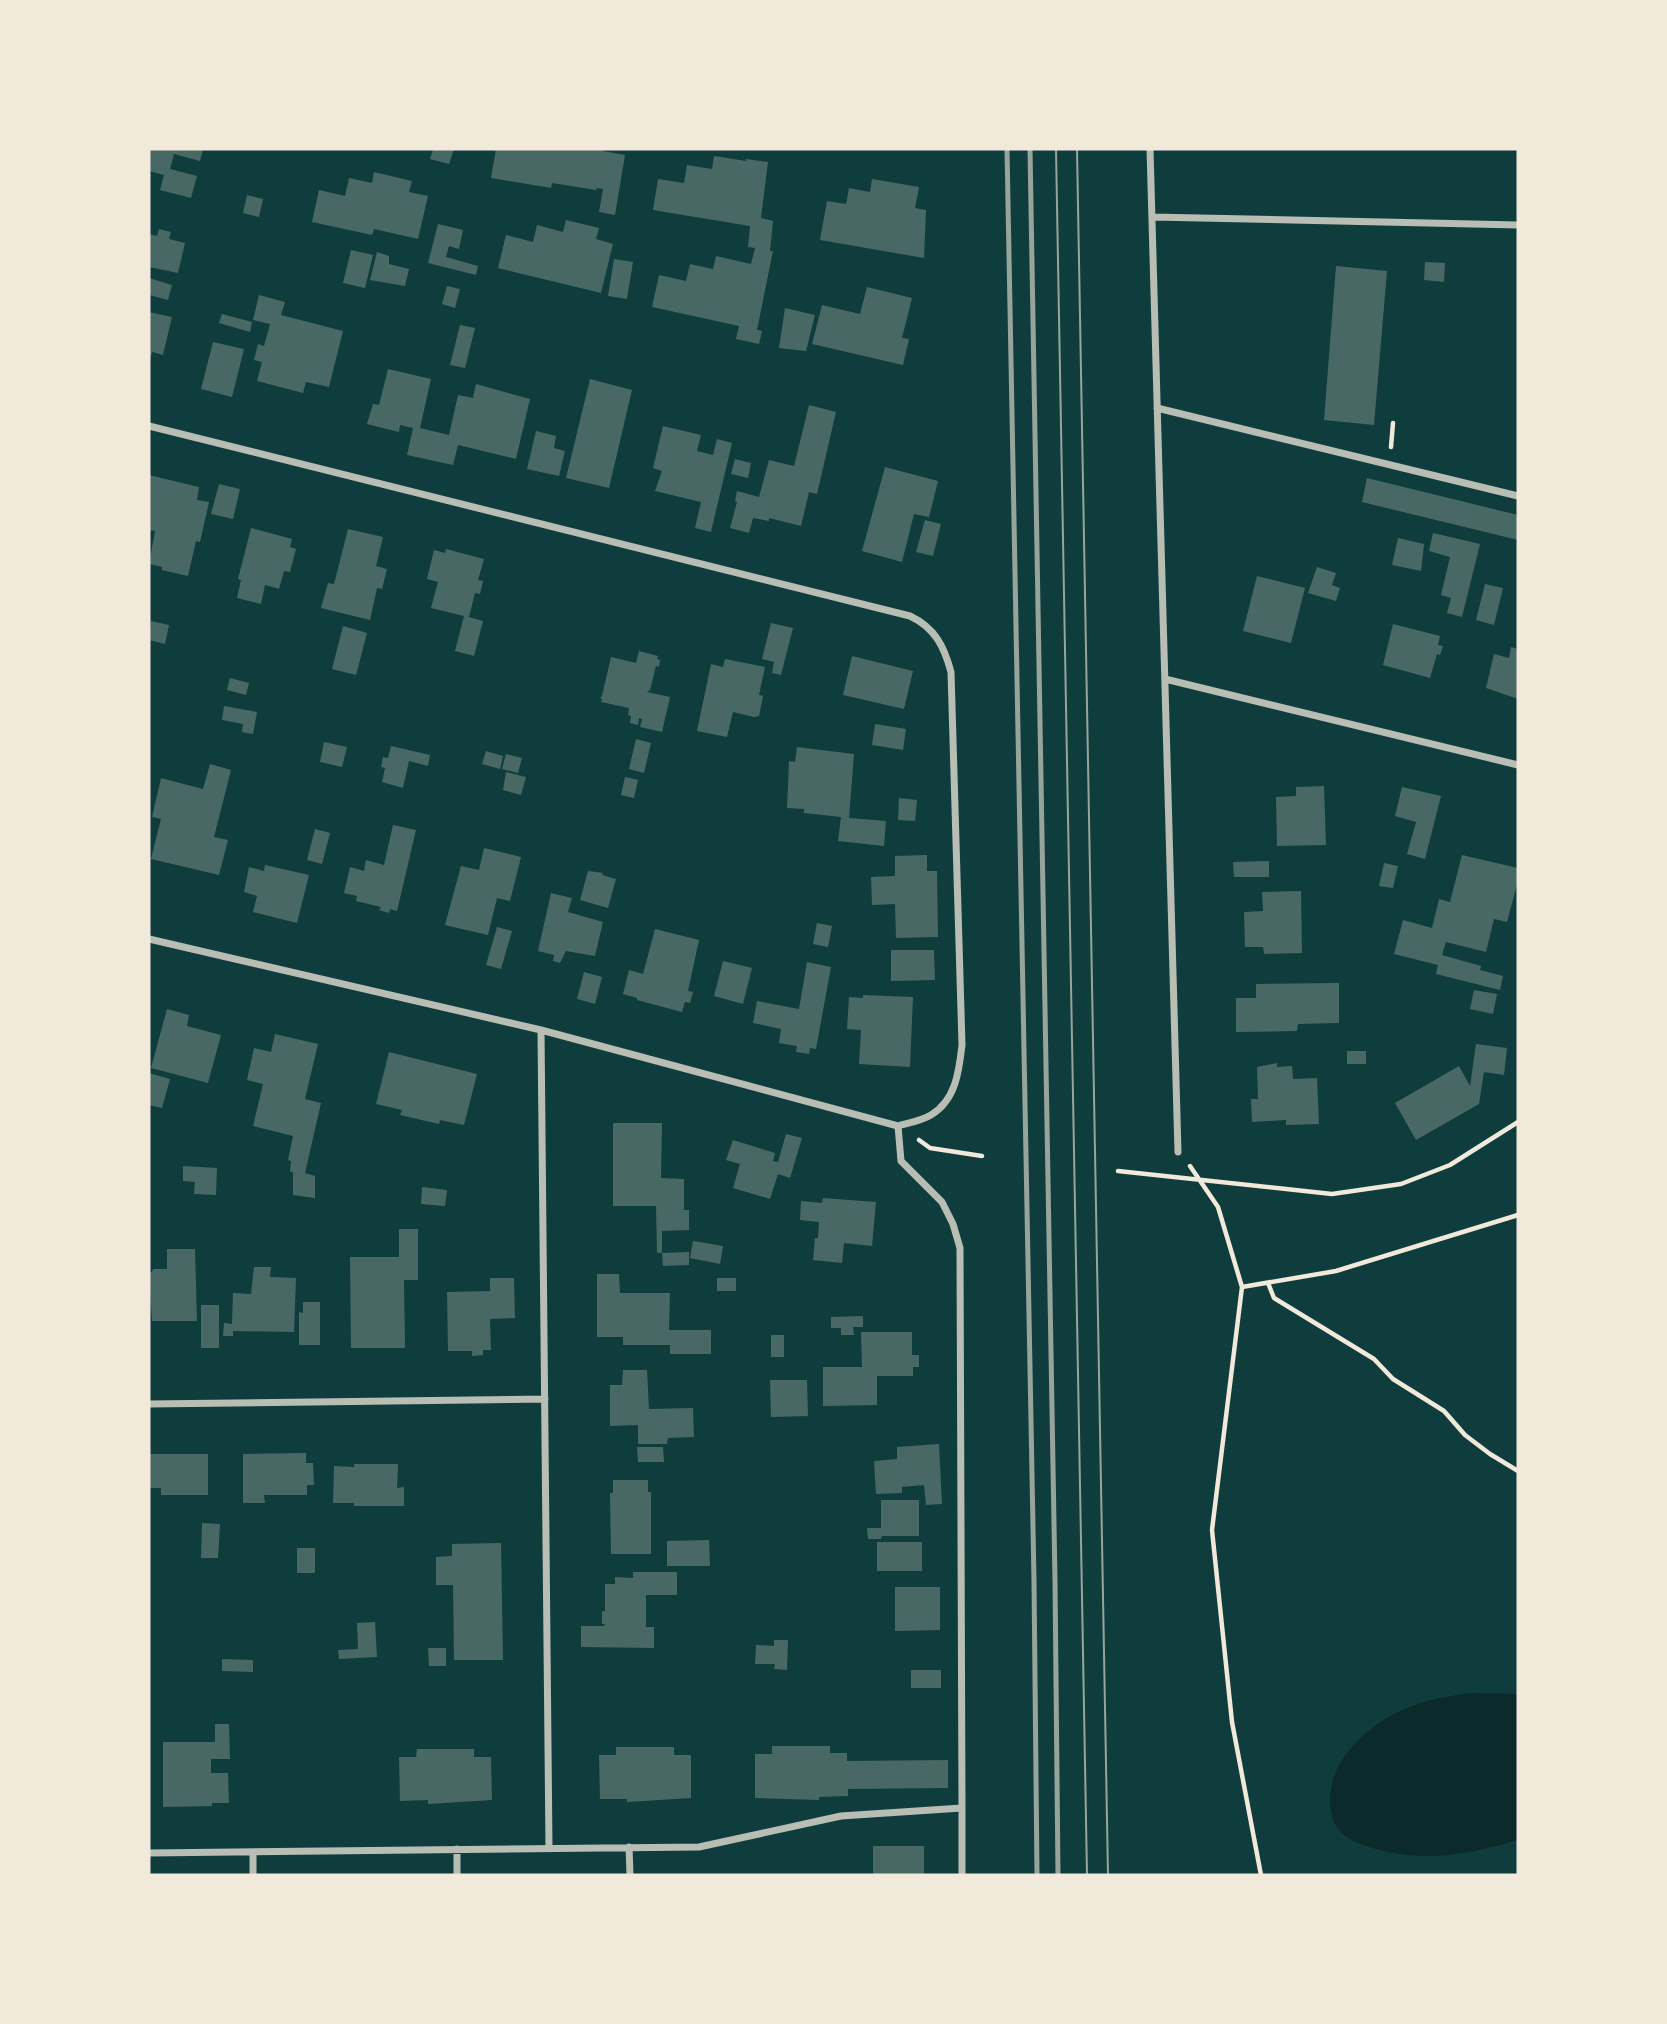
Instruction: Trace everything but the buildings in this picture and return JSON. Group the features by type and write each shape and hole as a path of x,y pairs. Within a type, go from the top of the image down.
{"street":[{"path":"1150,149 1178,1152"},
{"path":"1152,218 1518,225"},
{"path":"1157,408 1518,496"},
{"path":"149,426 910,617 934,631 942,644 951,672 952,686 961,1032 959,1077 949,1098 931,1115 898,1126 541,1030 149,939"},
{"path":"1165,679 1518,765"},
{"path":"541,1030 549,1848"},
{"path":"898,1126 901,1161 942,1202 953,1224 960,1248 962,1875"},
{"path":"149,1404 545,1399"},
{"path":"149,1853 699,1847 841,1816 962,1808"},
{"path":"629,1847 629,1875"},
{"path":"457,1849 457,1875"},
{"path":"253,1852 253,1875"}],"path":[{"path":"1118,1171 1332,1194 1401,1184 1450,1166 1518,1122"},
{"path":"898,1126 930,1148 982,1156"},
{"path":"1178,1152 1218,1207 1242,1287 1212,1530 1232,1723 1261,1875"},
{"path":"1242,1287 1336,1271 1518,1215"},
{"path":"1268,1283 1273,1298 1374,1359 1393,1379 1444,1411 1465,1435 1518,1471"}],"water":[{"path":"1473,1693 1518,1694 1518,1840 1465,1853 1430,1856 1394,1853 1355,1842 1341,1833 1332,1815 1331,1788 1339,1765 1353,1746 1379,1723 1407,1708 1439,1698"}],"tram line":[{"path":"1056,149 1087,1875"},
{"path":"1077,149 1108,1875"}],"railway":[{"path":"1007,149 1034,1580 1037,1875"},
{"path":"1030,149 1058,1875"}]}
